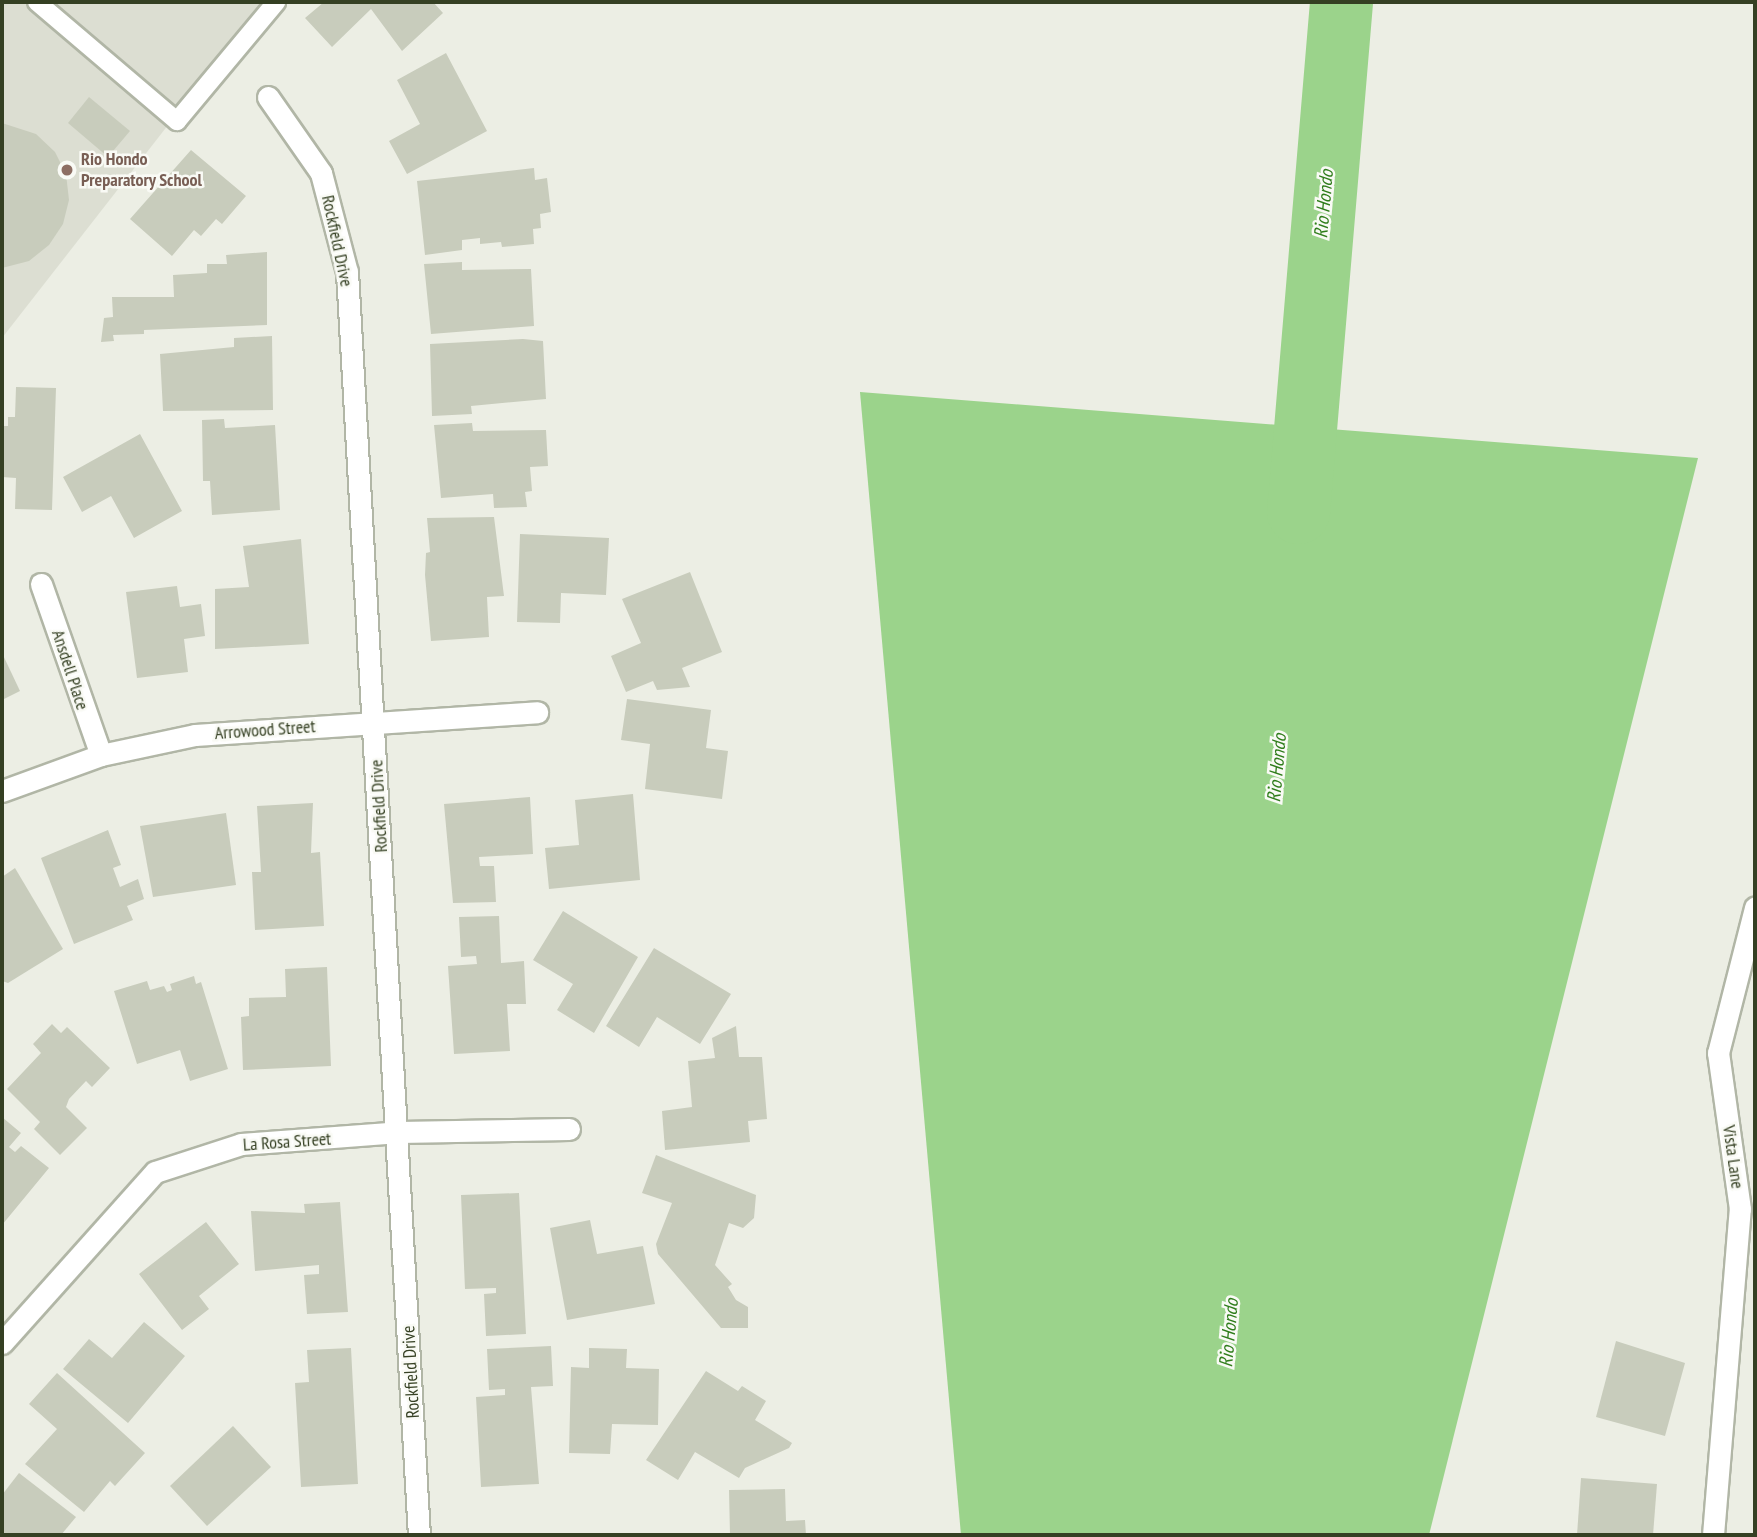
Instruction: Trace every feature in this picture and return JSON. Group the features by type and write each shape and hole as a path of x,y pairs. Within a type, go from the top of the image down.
{"street":[{"name":"Rockfield Drive","path":"268,97 321,173 347,272 399,1132 419,1535"},
{"name":"Ansdell Place","path":"41,584 101,755"},
{"name":"Arrowood Street","path":"2,791 101,755 195,734 537,712"},
{"name":"Vista Lane","path":"1713,1535 1740,1209 1718,1053 1755,908"},
{"name":"La Rosa Street","path":"2,1343 155,1172 241,1144 399,1132 569,1129"}],"lane":[{"path":"37,2 177,121 276,2"}],"shaded area":[{"name":"Rio Hondo Preparatory School","path":"2,2 264,2 2,338"}],"water":[{"path":"860,392 1698,458 1429,1535 961,1535"}],"building":[{"path":"324,2 433,2 443,13 402,51 371,9 332,47 305,18"},
{"path":"446,53 487,131 407,174 389,141 420,124 397,80"},
{"path":"89,97 130,131 108,157 68,123"},
{"path":"2,123 36,134 55,152 66,174 69,200 63,224 49,245 29,261 2,268"},
{"path":"191,150 246,196 222,224 216,219 201,236 194,230 172,256 130,219"},
{"path":"534,168 535,180 547,178 551,212 540,214 541,228 533,229 534,244 502,247 501,242 480,244 480,238 462,240 462,250 425,255 417,181"},
{"path":"267,252 267,325 144,330 144,334 113,335 114,341 101,342 104,318 113,317 112,297 174,297 173,275 207,273 207,264 227,264 226,255"},
{"path":"462,262 462,270 531,269 534,326 431,334 424,264"},
{"path":"272,336 273,410 163,411 160,354 234,347 234,338"},
{"path":"523,339 543,341 546,399 471,406 472,414 432,416 430,344"},
{"path":"16,387 56,388 52,510 15,509 16,478 2,477 2,426 8,426 8,417 15,417"},
{"path":"224,419 225,428 275,425 280,510 212,515 210,481 203,481 202,420"},
{"path":"472,423 473,431 546,430 548,466 530,467 532,491 525,492 527,507 494,508 493,494 441,498 434,425"},
{"path":"140,434 182,511 134,538 111,496 82,512 63,477"},
{"path":"494,517 504,596 487,597 489,637 431,641 425,575 426,553 430,552 427,518"},
{"path":"520,534 609,538 606,595 561,593 560,623 517,622"},
{"path":"301,539 309,644 215,649 215,589 249,587 243,546"},
{"path":"690,572 722,652 682,668 690,687 657,690 653,681 626,692 611,656 641,643 622,599"},
{"path":"177,586 180,607 201,604 205,636 184,639 188,672 137,678 126,592"},
{"path":"2,653 20,691 2,700"},
{"path":"627,699 711,710 706,748 728,751 722,799 645,789 650,744 621,740"},
{"path":"633,794 640,880 549,889 545,848 579,845 575,800"},
{"path":"530,797 533,854 479,857 480,866 494,866 496,902 453,903 444,804"},
{"path":"313,803 311,853 320,852 324,926 255,930 252,872 261,872 257,806"},
{"path":"226,813 236,885 153,897 140,826"},
{"path":"108,830 121,865 113,868 120,887 138,879 144,899 127,906 133,920 74,944 41,858"},
{"path":"15,868 63,949 8,983 2,981 2,877"},
{"path":"563,911 638,957 594,1033 557,1010 573,984 533,960"},
{"path":"499,916 501,963 524,961 526,1004 507,1004 510,1051 454,1054 448,966 477,964 476,956 461,957 459,917"},
{"path":"654,948 731,994 700,1044 657,1017 639,1047 606,1026"},
{"path":"327,967 331,1066 243,1070 241,1017 249,1016 249,998 286,997 285,969"},
{"path":"194,976 196,984 201,982 228,1069 190,1081 180,1050 137,1064 114,991 147,981 150,990 164,986 167,992 172,990 170,984"},
{"path":"52,1024 61,1033 67,1027 110,1068 92,1087 86,1081 69,1099 66,1107 87,1128 60,1155 34,1129 40,1122 7,1089 41,1053 33,1044"},
{"path":"736,1026 739,1057 762,1057 767,1119 748,1121 750,1142 665,1150 662,1111 692,1107 688,1061 715,1058 712,1038"},
{"path":"2,1117 21,1133 9,1147 15,1152 21,1146 49,1168 2,1225"},
{"path":"656,1155 756,1195 754,1218 743,1228 729,1223 715,1265 732,1284 728,1287 736,1300 748,1307 748,1328 721,1328 658,1254 656,1244 672,1203 642,1193"},
{"path":"519,1193 526,1334 486,1336 484,1294 496,1293 496,1288 465,1289 461,1195"},
{"path":"340,1202 348,1312 307,1314 304,1275 319,1274 319,1265 255,1271 251,1211 305,1213 304,1204"},
{"path":"590,1220 597,1254 643,1246 655,1304 567,1320 550,1228"},
{"path":"206,1222 239,1264 199,1296 209,1309 182,1330 139,1274"},
{"path":"144,1322 185,1356 128,1423 63,1369 89,1339 112,1358"},
{"path":"1616,1341 1685,1363 1665,1436 1596,1417"},
{"path":"551,1346 553,1386 531,1387 539,1484 481,1487 476,1397 505,1395 505,1389 489,1390 487,1349"},
{"path":"351,1348 358,1484 301,1487 295,1383 309,1382 307,1350"},
{"path":"589,1348 627,1349 626,1368 659,1369 658,1425 612,1424 610,1454 569,1453 571,1367 589,1368"},
{"path":"706,1371 738,1391 742,1386 766,1401 755,1420 792,1443 789,1448 745,1468 739,1478 695,1452 678,1480 646,1460"},
{"path":"57,1373 145,1453 115,1486 110,1481 84,1512 25,1464 57,1429 29,1404"},
{"path":"233,1426 271,1467 207,1526 170,1486"},
{"path":"19,1473 76,1517 61,1535 2,1535 2,1495"},
{"path":"1581,1478 1657,1484 1653,1535 1577,1535"},
{"path":"785,1489 786,1521 805,1520 806,1535 730,1535 729,1490"}],"waterway":[{"name":"Rio Hondo","path":"1298,512 1341,2"}],"place":[{"name":"Rio Hondo Preparatory School","path":"67,170"}]}
